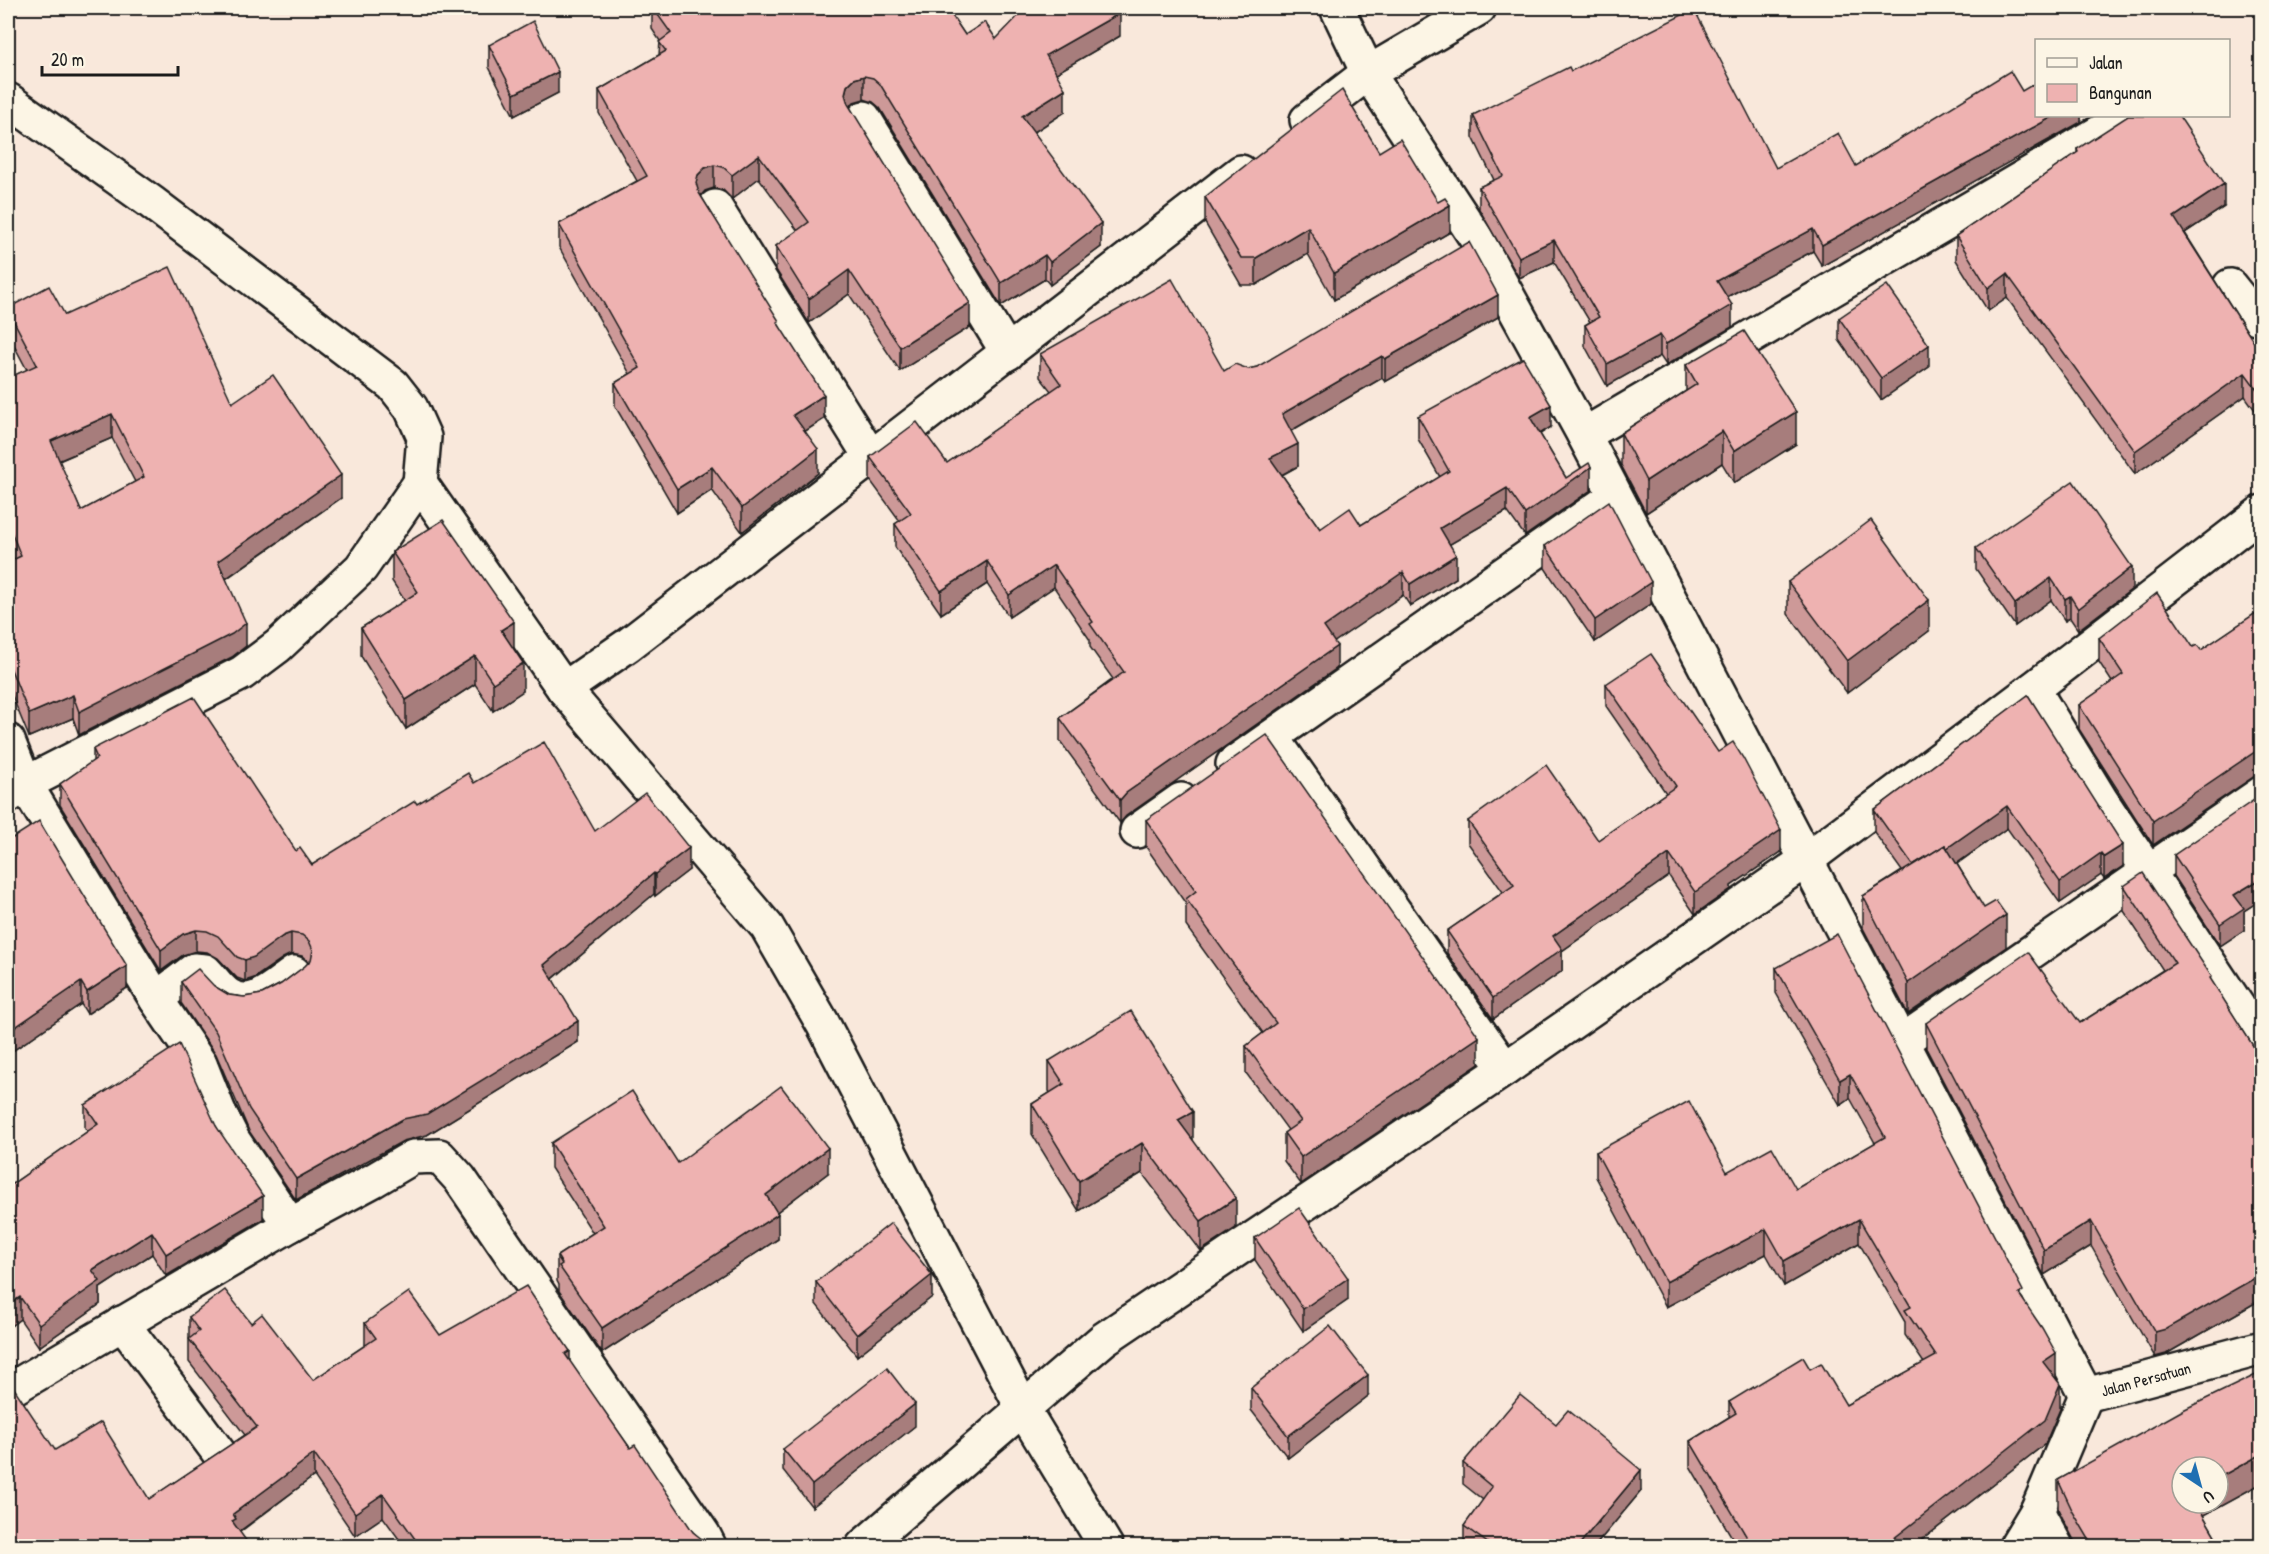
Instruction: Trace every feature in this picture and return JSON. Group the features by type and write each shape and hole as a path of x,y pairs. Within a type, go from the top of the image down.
{"street":[{"path":"1337,8 1368,73 1476,238 1584,435 2086,1395"},
{"path":"564,689 628,645 870,456 1008,354 1368,73 1479,8"},
{"path":"8,100 151,202 393,385 411,408 424,437 420,483 361,568 278,646 242,674 16,790"},
{"path":"1584,435 2125,117"},
{"path":"864,118 1008,354"},
{"path":"715,207 870,456"},
{"path":"1446,256 1476,238"},
{"path":"2230,286 2254,316 2262,319"},
{"path":"420,483 564,689 767,927 823,1024 1023,1409 1106,1546"},
{"path":"1137,831 1615,496"},
{"path":"863,1546 1104,1339 1505,1069 1806,860 2262,512"},
{"path":"2033,689 2147,871 2262,1043"},
{"path":"1272,737 1505,1069"},
{"path":"8,741 16,790 200,1064 233,1140 290,1225"},
{"path":"1901,1042 2262,793"},
{"path":"156,999 194,970 205,971 228,995 248,1002 294,973"},
{"path":"8,1391 290,1225 413,1157 439,1156 460,1179 704,1534 709,1546"},
{"path":"122,1323 219,1453"},
{"name":"Jalan Persatuan","path":"2016,1546 2037,1511 2086,1395 2262,1347"},
{"path":"2037,1511 2056,1546"}],"building":[{"path":"653,8 947,8 965,35 985,22 996,39 1026,8 1115,8 1120,13 1046,55 1065,89 1022,116 1101,223 1050,262 1045,255 1001,283 880,84 873,78 864,76 854,79 847,86 845,94 848,104 970,303 900,347 849,270 809,299 776,246 809,222 759,155 732,175 723,167 714,165 705,168 698,175 696,183 699,193 824,395 793,415 818,449 742,508 712,467 677,489 615,383 640,368 559,224 647,176 599,90 666,51 659,42 671,33"},
{"path":"1694,9 1776,168 1838,133 1856,166 2010,71 2022,91 2035,83 2035,117 2052,117 1822,245 1813,229 1717,281 1732,305 1666,344 1660,335 1607,364 1585,325 1599,317 1554,240 1519,257 1479,187 1503,176 1473,115 1569,67 1571,71"},
{"path":"533,21 558,72 514,94 489,45"},
{"path":"1342,90 1379,152 1400,139 1438,202 1445,198 1450,205 1334,273 1308,227 1256,258 1241,258 1205,197"},
{"path":"2126,117 2180,117 2224,184 2174,217 2255,344 2262,339 2262,396 2245,373 2135,451 2007,274 1988,288 1956,236 2078,152 2077,149"},
{"path":"1469,242 1498,295 1385,359 1382,356 1282,414 1298,444 1270,458 1320,529 1350,508 1361,525 1449,471 1418,416 1523,358 1551,405 1530,417 1566,478 1589,463 1591,467 1525,514 1507,488 1440,528 1456,555 1410,584 1403,572 1324,627 1337,646 1126,793 1120,800 1060,718 1124,672 1090,624 1093,622 1054,565 1009,595 987,561 941,591 895,524 911,513 870,457 917,422 947,463 1061,384 1040,354 1172,279 1224,371 1235,364 1248,369 1257,367"},
{"path":"170,267 232,403 273,375 341,475 218,561 246,623 232,634 79,712 73,695 29,714 8,662 8,562 21,556 8,524 8,378 37,365 8,308 49,286 65,315","holes":["112,414 144,477 81,511 51,441"]},
{"path":"1887,285 1929,345 1881,378 1839,318"},
{"path":"1744,331 1796,412 1734,451 1722,431 1646,481 1621,433 1697,384 1686,365"},
{"path":"2073,481 2132,567 2078,609 2070,596 2065,599 2051,578 2015,604 1976,548"},
{"path":"1609,501 1651,582 1595,620 1545,546"},
{"path":"443,520 514,622 501,630 523,663 493,683 475,656 406,700 361,628 418,592 392,552"},
{"path":"1871,520 1929,600 1847,661 1788,582"},
{"path":"2157,593 2193,647 2197,645 2201,650 2262,609 2262,747 2153,821 2079,705 2123,674 2099,638"},
{"path":"1651,654 1718,752 1733,742 1781,830 1695,892 1669,854 1553,936 1562,949 1493,998 1447,931 1514,885 1468,821 1546,765 1598,840 1676,786 1606,684"},
{"path":"2028,695 2123,845 2104,857 2101,853 2060,882 2007,806 1947,848 1945,845 1913,865 1874,810"},
{"path":"194,697 296,851 300,848 312,865 415,801 417,804 468,773 474,783 544,742 595,831 645,793 689,848 654,873 544,965 578,1021 427,1114 403,1119 296,1179 249,1109 216,1032 181,982 198,969 214,986 229,995 244,997 262,994 281,984 311,960 313,950 309,941 302,935 291,933 283,936 254,957 245,960 237,957 218,936 207,931 196,930 183,934 161,950 60,784 97,758 93,749"},
{"path":"1267,735 1479,1037 1301,1157 1284,1133 1301,1121 1246,1046 1276,1023 1186,899 1196,891 1146,820"},
{"path":"2254,800 2262,812 2262,878 2234,895 2244,908 2220,924 2174,855"},
{"path":"39,821 127,966 87,992 81,982 8,1032 8,841"},
{"path":"1945,845 1984,908 1996,901 2006,915 1908,983 1863,896"},
{"path":"2143,873 2212,977 2210,978 2262,1060 2262,1274 2166,1329 2155,1332 2091,1221 2044,1250 1926,1023 2028,952 2080,1023 2175,963 2124,886"},
{"path":"1837,934 2023,1291 2019,1294 2056,1353 2043,1362 2060,1384 2045,1420 1884,1546 1752,1546 1690,1441 1736,1413 1729,1402 1803,1357 1810,1369 1821,1363 1846,1405 1936,1356 1905,1310 1911,1307 1859,1219 1784,1261 1766,1229 1666,1282 1596,1152 1689,1101 1727,1172 1772,1147 1796,1189 1885,1137 1850,1074 1840,1080 1776,968"},
{"path":"1131,1011 1193,1112 1178,1120 1236,1198 1201,1221 1142,1143 1079,1181 1032,1104 1064,1084 1049,1061"},
{"path":"179,1044 216,1126 263,1196 166,1254 152,1232 92,1270 100,1281 39,1324 20,1297 8,1305 8,1227 12,1224 8,1217 8,1187 98,1124 85,1105"},
{"path":"781,1086 828,1148 766,1195 778,1214 602,1328 559,1266 562,1264 557,1256 604,1226 551,1143 632,1091 678,1163"},
{"path":"1299,1208 1348,1278 1303,1309 1255,1238"},
{"path":"891,1223 932,1275 857,1335 816,1282"},
{"path":"526,1286 570,1351 565,1354 630,1448 635,1445 693,1532 708,1546 420,1546 383,1494 355,1513 314,1454 233,1514 236,1519 232,1521 250,1546 8,1546 8,1393 14,1388 55,1450 101,1422 149,1499 257,1427 189,1339 199,1331 189,1317 225,1290 251,1323 262,1314 313,1380 376,1338 365,1323 409,1292 440,1335"},
{"path":"1330,1326 1368,1375 1288,1436 1251,1388"},
{"path":"887,1368 915,1404 812,1485 783,1449"},
{"path":"2262,1372 2262,1454 2230,1471 2230,1455 2170,1455 2170,1515 2203,1515 2221,1546 2093,1546 2058,1480 2185,1409"},
{"path":"1520,1395 1556,1424 1568,1410 1641,1470 1578,1546 1521,1546 1513,1540 1509,1546 1492,1546 1464,1526 1492,1487 1463,1463"}]}
